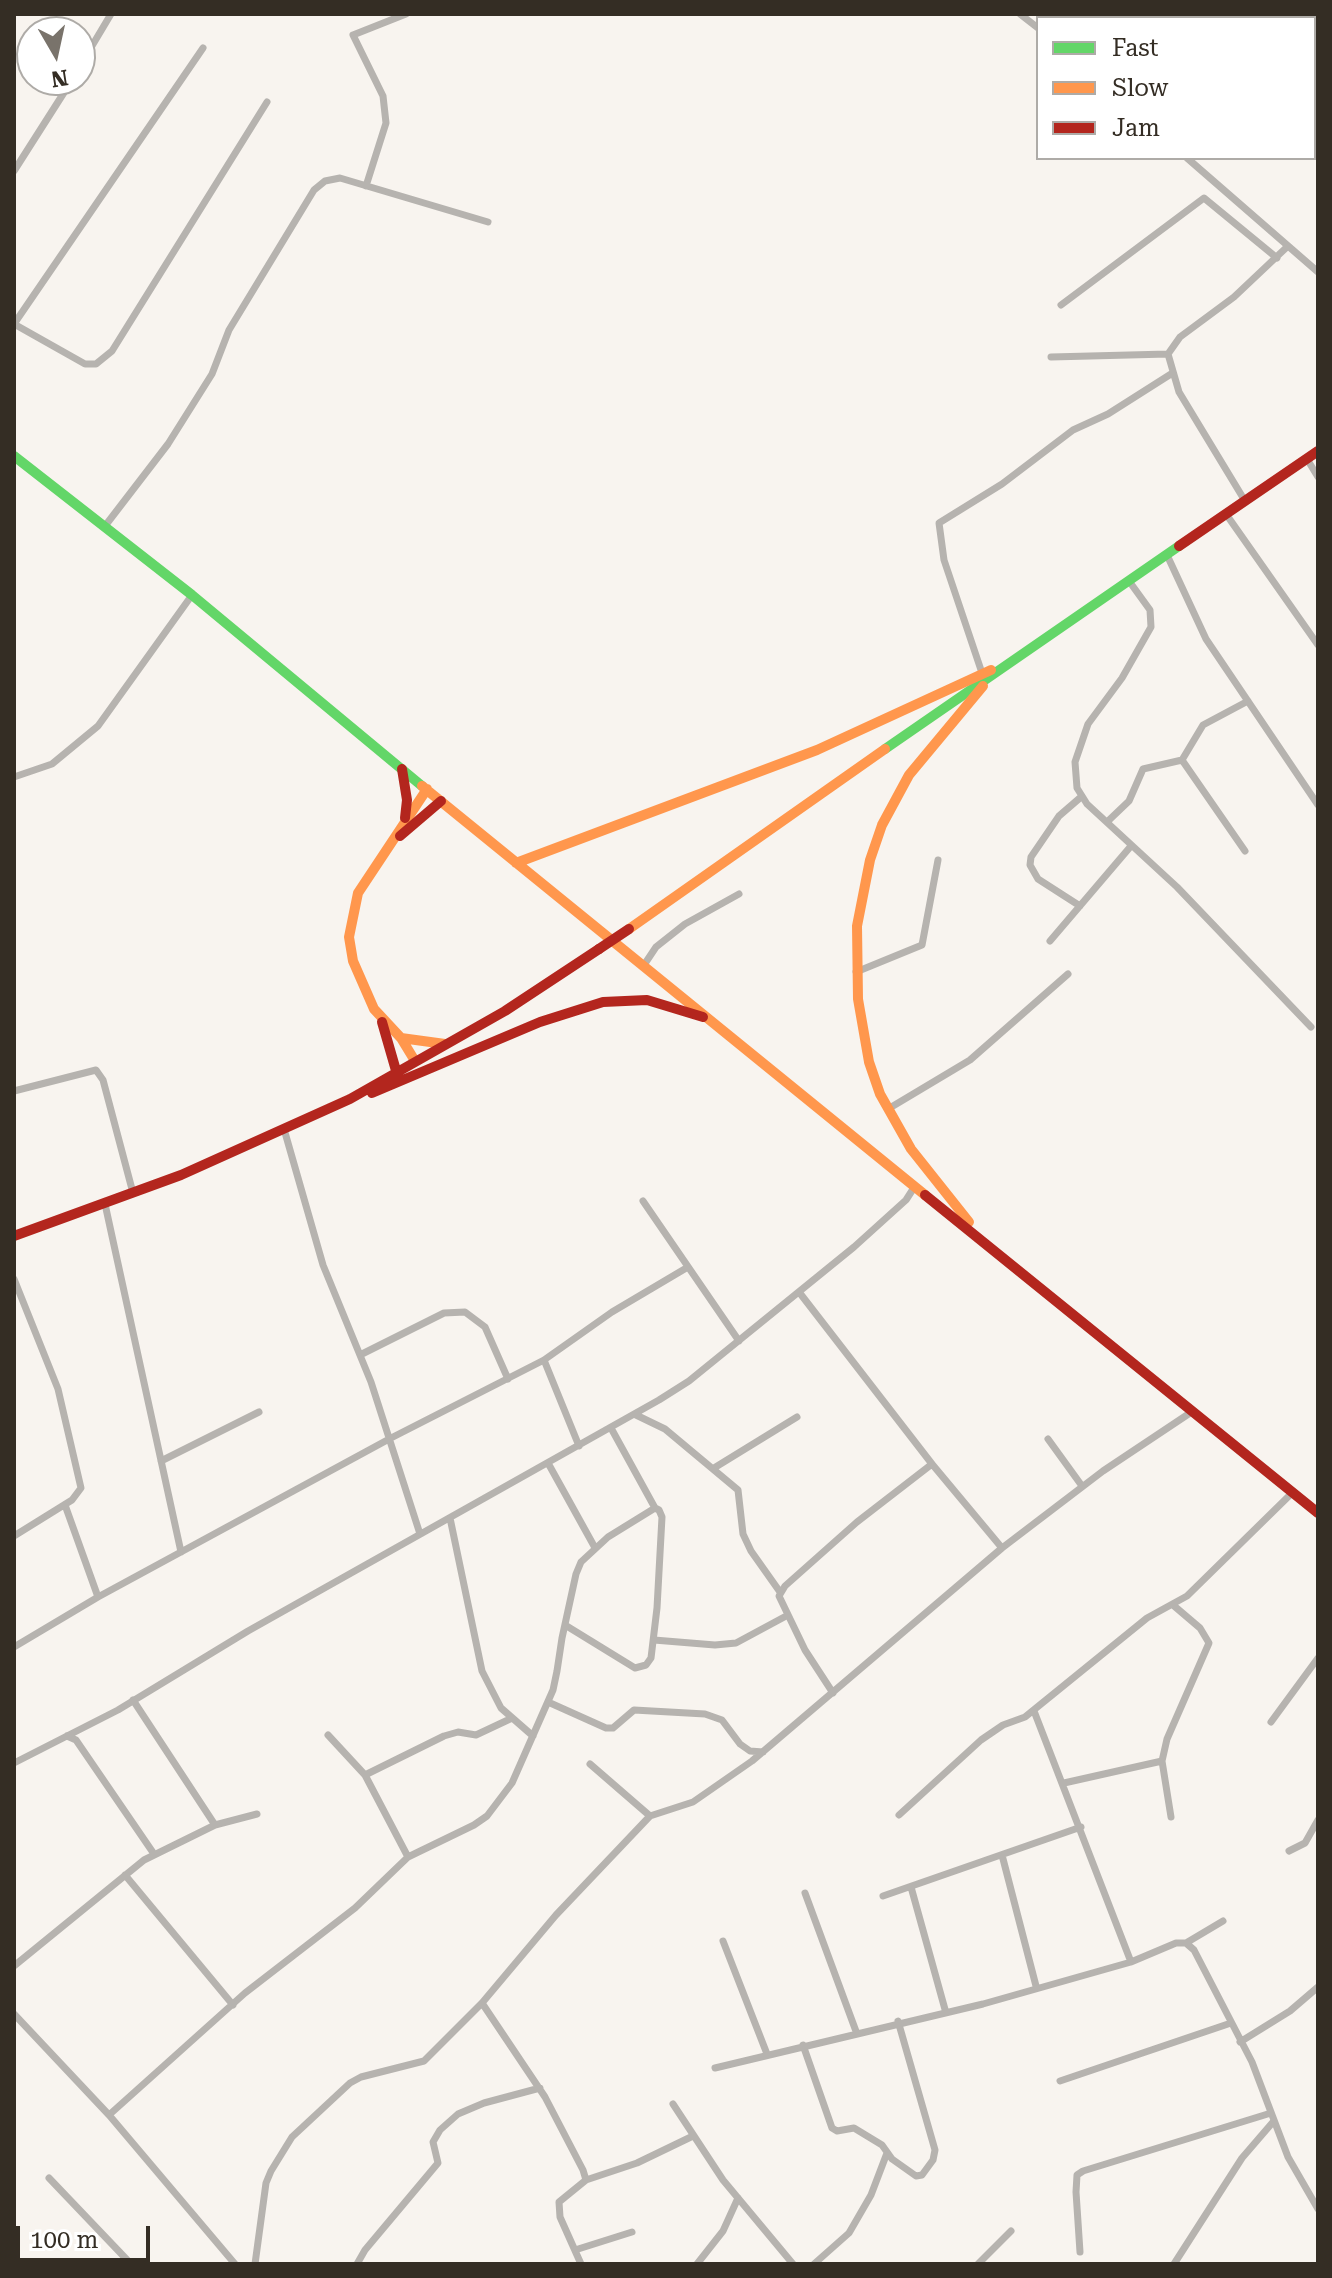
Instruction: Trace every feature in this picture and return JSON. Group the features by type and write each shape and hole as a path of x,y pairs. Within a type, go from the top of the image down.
{"main road":[{"path":"14,1236 133,1193 284,1129 350,1099 447,1044 629,929 1001,667 1318,451"},
{"path":"14,456 192,595 516,863 1318,1513"},
{"path":"516,863 817,750 1001,667"},
{"path":"977,1234 911,1149 888,1109 869,1062 856,972 857,926 863,888 882,825 909,775 1001,667"},
{"path":"402,769 407,800 405,821"},
{"path":"397,1074 382,1020 362,985 349,937 358,893 427,789"},
{"path":"395,840 441,801"},
{"path":"350,1099 418,1076 540,1022 603,1002 647,1000 716,1023"},
{"path":"382,1020 401,1038 415,1061"},
{"path":"401,1038 447,1044"}],"street":[{"path":"96,39 111,14"},
{"path":"366,186 386,123 383,96 353,35 406,14"},
{"path":"1020,14 1036,26"},
{"path":"203,48 14,324 85,364 96,364 112,351 267,102"},
{"path":"14,171 62,96"},
{"path":"1189,160 1318,272"},
{"path":"105,526 168,444 212,374 229,330 314,190 325,181 340,178 488,222"},
{"path":"1061,305 1204,198 1277,258"},
{"path":"1245,501 1171,374 1168,354 1180,337 1234,297 1288,246"},
{"path":"1051,357 1168,354"},
{"path":"982,673 944,560 939,523 1002,484 1073,430 1108,414 1171,374"},
{"path":"1307,459 1318,477"},
{"path":"1226,514 1318,645"},
{"path":"1167,555 1206,639 1318,805"},
{"path":"1129,581 1150,610 1151,627 1143,646 1081,739 1075,762 1081,797 1177,887 1311,1027"},
{"path":"14,777 52,764 98,726 192,595"},
{"path":"1107,822 1129,801 1143,769 1182,760 1203,725 1248,701"},
{"path":"1182,760 1245,851"},
{"path":"1080,906 1038,879 1030,865 1031,857 1059,816 1081,797"},
{"path":"1050,941 1131,846"},
{"path":"856,972 922,945 938,860"},
{"path":"644,965 656,947 685,924 739,894"},
{"path":"888,1109 970,1060 1068,974"},
{"path":"14,1091 79,1071 96,1070 103,1080 133,1193"},
{"path":"284,1129 323,1265 391,1438 420,1534"},
{"path":"14,1763 133,1700 248,1631 636,1415 689,1381 799,1292 890,1216 915,1186"},
{"path":"643,1201 739,1341"},
{"path":"105,1204 181,1552"},
{"path":"14,1647 98,1597 391,1438 544,1360 612,1312 688,1267"},
{"path":"14,1279 58,1389 81,1488 79,1495 14,1536"},
{"path":"799,1292 932,1464 1002,1548"},
{"path":"360,1355 444,1313 465,1312 485,1327 508,1379"},
{"path":"544,1360 579,1446"},
{"path":"255,2264 266,2183 292,2137 350,2083 361,2077 424,2061 482,2003 556,1915 650,1816 693,1802 763,1752 1002,1548 1082,1486 1193,1411"},
{"path":"161,1461 259,1412"},
{"path":"636,1415 665,1429 738,1490 743,1534 780,1592 788,1615 833,1693"},
{"path":"714,1468 797,1417"},
{"path":"565,1625 635,1668 646,1665 654,1640 662,1517 611,1428"},
{"path":"1048,1439 1082,1486"},
{"path":"548,1463 594,1546"},
{"path":"780,1592 865,1515 932,1464"},
{"path":"899,1815 981,1740 1034,1711 1147,1618 1173,1605 1217,1569 1293,1492"},
{"path":"65,1505 98,1597"},
{"path":"109,2115 233,2005 355,1908 408,1857 487,1816 512,1783 548,1702 576,1574 594,1546 655,1508"},
{"path":"450,1518 482,1671 510,1719 533,1736"},
{"path":"1171,1817 1162,1761 1167,1739 1209,1643 1200,1628 1173,1605"},
{"path":"654,1640 715,1645 736,1643 788,1615"},
{"path":"1271,1722 1318,1658"},
{"path":"133,1700 215,1825"},
{"path":"548,1702 606,1728 613,1728 634,1710 705,1714 722,1720 740,1744 750,1751 763,1752"},
{"path":"1034,1711 1131,1962"},
{"path":"365,1775 444,1736 458,1732 476,1735 510,1719"},
{"path":"328,1735 365,1775 408,1857"},
{"path":"67,1736 76,1740 154,1854"},
{"path":"1064,1783 1162,1761"},
{"path":"590,1764 650,1816"},
{"path":"14,1966 154,1854 215,1825 257,1814"},
{"path":"1289,1851 1305,1843 1318,1820"},
{"path":"883,1896 1081,1827"},
{"path":"1002,1855 1036,1986"},
{"path":"125,1875 233,2005"},
{"path":"911,1887 946,2013"},
{"path":"805,1893 857,2034"},
{"path":"715,2068 898,2021 946,2013 1131,1962 1176,1943 1186,1943 1223,1921"},
{"path":"723,1941 767,2054"},
{"path":"1186,1943 1194,1950 1252,2062 1272,2117 1318,2209"},
{"path":"1240,2042 1290,2011 1318,1987"},
{"path":"482,2003 540,2088 573,2148 586,2180"},
{"path":"14,2014 109,2115 235,2264"},
{"path":"803,2045 832,2128 837,2131 854,2128 882,2145 887,2153 916,2176 922,2175 933,2160 935,2150 898,2021"},
{"path":"1060,2081 1231,2023"},
{"path":"357,2264 372,2240 438,2163 433,2142 440,2130 458,2114 484,2103 540,2088"},
{"path":"673,2104 738,2198 793,2264"},
{"path":"1080,2252 1077,2175 1272,2117"},
{"path":"1174,2264 1272,2117"},
{"path":"581,2264 560,2217 559,2202 586,2180 637,2163 693,2136"},
{"path":"814,2264 849,2233 871,2195 887,2153"},
{"path":"49,2178 131,2264"},
{"path":"697,2264 723,2231 738,2198"},
{"path":"978,2264 1011,2231"},
{"path":"575,2250 632,2232"}],"traffic: fast":[{"path":"14,456 192,595 422,786"},
{"path":"885,749 1179,546"}],"traffic: slow":[{"path":"516,863 817,750 991,670"},
{"path":"969,1222 911,1149 880,1094 869,1062 858,999 857,926 870,860 882,825 909,775 983,686"},
{"path":"629,929 885,749"},
{"path":"422,786 925,1195"},
{"path":"415,1061 401,1038 374,1009 353,961 349,937 358,893 427,789"},
{"path":"401,1038 445,1044"}],"traffic: jam":[{"path":"1179,546 1318,451"},
{"path":"402,769 407,800 405,818"},
{"path":"400,836 441,801"},
{"path":"599,949 629,929"},
{"path":"14,1236 181,1175 350,1099 505,1011 599,949"},
{"path":"372,1093 540,1022 603,1002 647,1000 703,1017"},
{"path":"382,1022 397,1074"},
{"path":"925,1195 1318,1513"}]}
